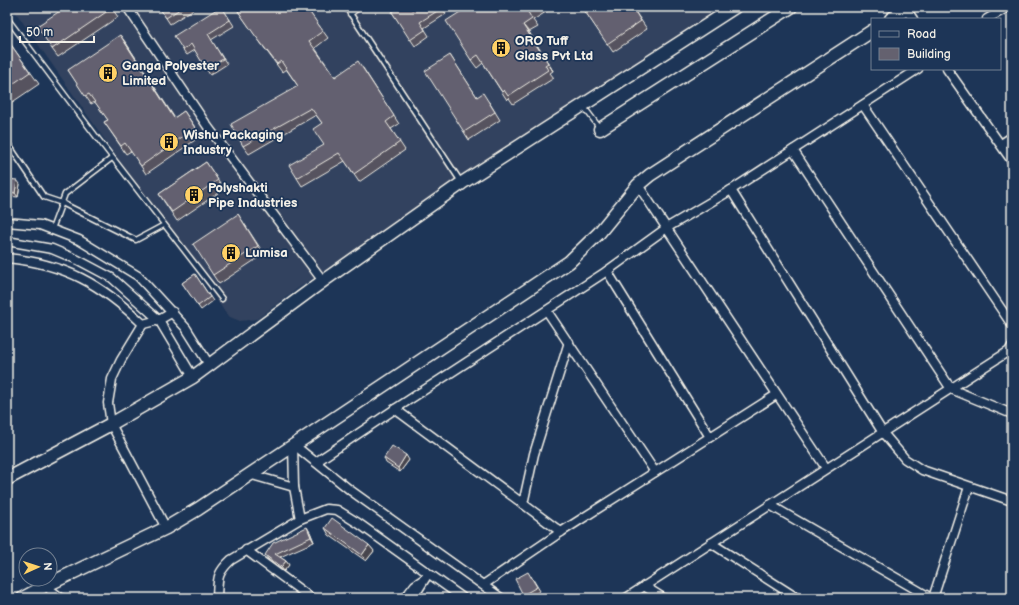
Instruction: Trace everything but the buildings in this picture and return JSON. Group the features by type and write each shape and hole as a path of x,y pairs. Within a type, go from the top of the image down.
{"main road":[{"path":"7,479 111,424 194,377 323,281 462,183 735,7"},
{"path":"600,129 791,7"},
{"path":"894,18 909,12"},
{"path":"58,580 166,528 224,492 293,444 569,262 599,233 638,185 871,32"},
{"path":"26,597 43,587"}],"street":[{"path":"127,7 208,127 323,281"},
{"path":"989,18 1008,7"},
{"path":"316,462 607,271 668,227 731,190 916,70"},
{"path":"948,70 1012,160"},
{"path":"863,105 1012,325"},
{"path":"1001,144 1012,137"},
{"path":"793,150 951,389 1012,414"},
{"path":"638,185 668,227 776,395 826,468"},
{"path":"731,190 883,433 912,464 922,470 1012,501"},
{"path":"7,222 40,225 79,240 95,248 138,276 173,312 186,328 210,366"},
{"path":"7,241 40,246 78,260 112,278 159,320 194,377"},
{"path":"7,258 47,265 84,279 122,304 143,324"},
{"path":"607,271 710,437"},
{"path":"547,311 655,472"},
{"path":"166,528 111,424 108,403 112,379 121,360 143,324 159,320 173,312"},
{"path":"523,504 534,454 569,342"},
{"path":"626,598 951,389 1009,351 1012,346"},
{"path":"483,585 561,532 776,395"},
{"path":"395,409 561,532"},
{"path":"293,444 350,490 501,598"},
{"path":"293,444 294,487 300,519"},
{"path":"249,474 294,487"},
{"path":"770,505 932,598 969,487"},
{"path":"217,598 219,577 222,569 246,550 300,519 326,509 337,510 363,526 426,576 463,598"},
{"path":"711,543 797,598"},
{"path":"246,550 312,598"},
{"path":"405,598 415,585 426,576"},
{"path":"413,598 426,576"},
{"path":"644,586 662,598"},
{"path":"46,587 61,598"}],"lane":[{"path":"346,7 462,183"},
{"path":"350,14 360,7"},
{"path":"7,18 112,158 222,299"},
{"path":"583,105 600,129"},
{"path":"7,142 44,197 62,203 136,240 164,225"},
{"path":"52,229 65,194 112,158"}],"shaded area":[{"path":"12,7 728,7 465,177 297,289 257,319 240,321 230,317 223,309"}],"place":[{"name":"ORO Tuff Glass Pvt Ltd","path":"501,48"},
{"name":"Ganga Polyester Limited","path":"108,73"},
{"name":"Wishu Packaging Industry","path":"169,142"},
{"name":"Polyshakti Pipe Industries","path":"194,195"},
{"name":"Lumisa","path":"231,253"}]}
